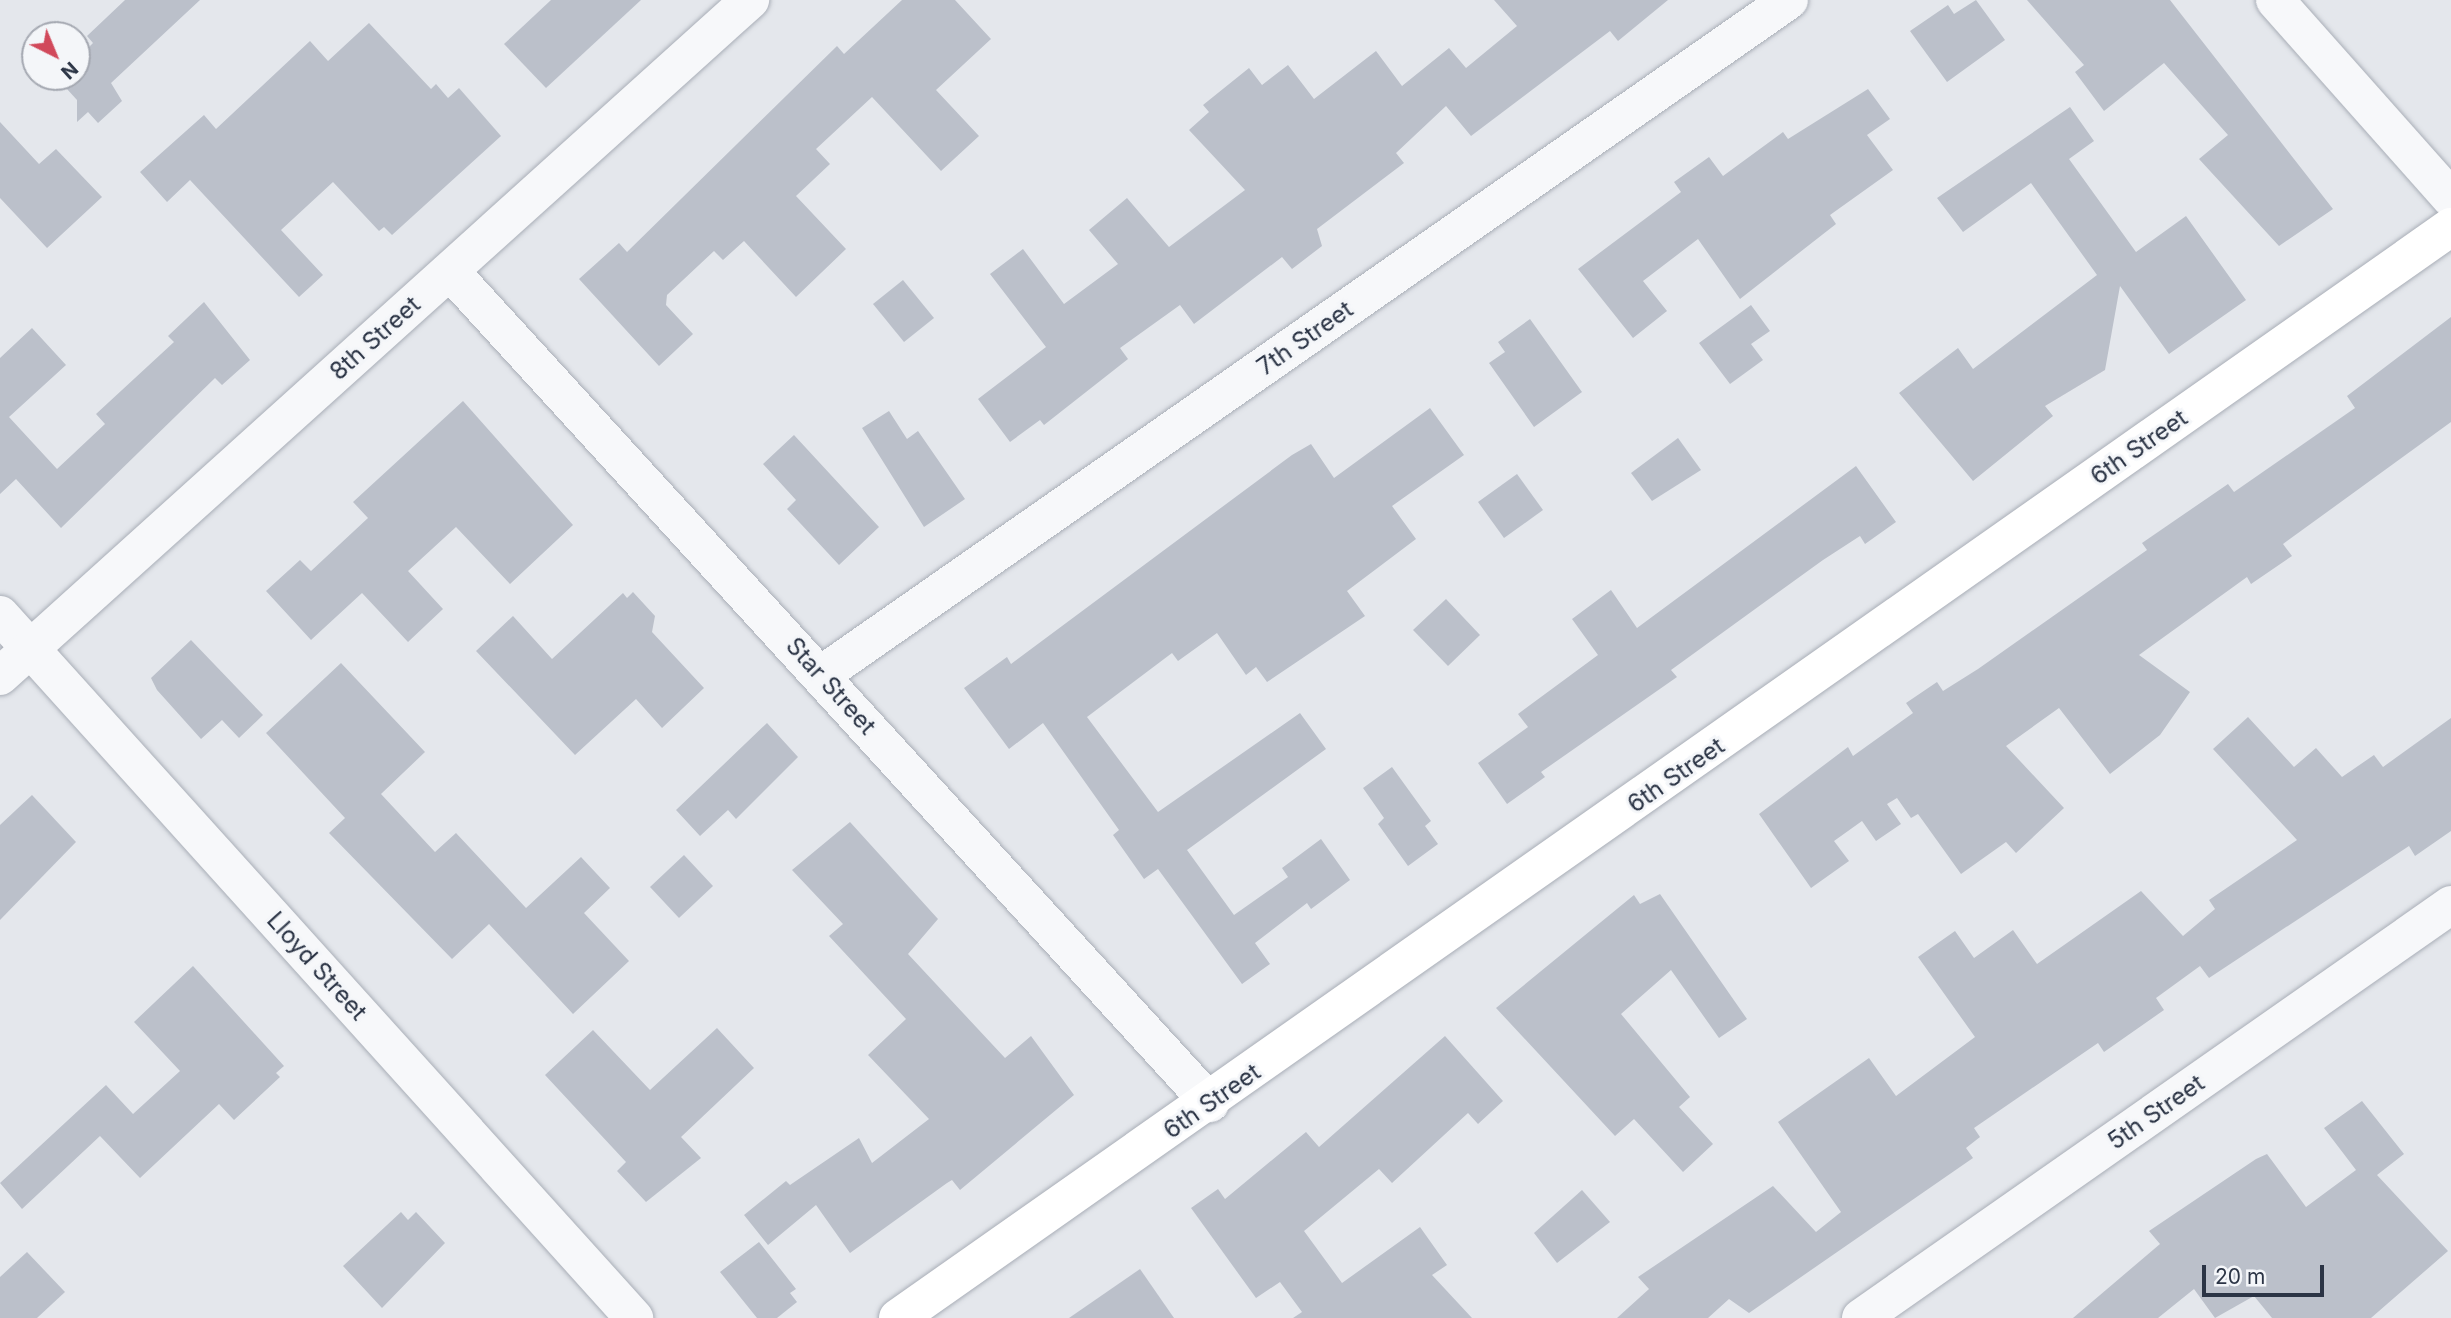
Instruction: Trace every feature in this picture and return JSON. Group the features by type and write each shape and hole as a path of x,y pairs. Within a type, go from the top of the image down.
{"main road":[{"name":"6th Street","path":"898,1318 1210,1104 2451,227"}],"street":[{"name":"8th Street","path":"0,676 750,0"},
{"name":"7th Street","path":"821,675 1789,0"},
{"path":"2274,0 2451,198"},
{"name":"Star Street","path":"450,271 1210,1104"},
{"name":"Lloyd Street","path":"0,615 634,1318"},
{"name":"5th Street","path":"1861,1318 2451,905"}],"building":[{"path":"125,0 200,0 111,83 122,101 98,123 88,112 77,122 77,100 69,91 91,91 91,32"},
{"path":"551,0 641,0 546,88 504,44"},
{"path":"902,0 955,0 991,39 936,90 979,136 941,171 872,97 816,149 830,164 796,196 846,249 796,297 744,241 723,260 714,251 667,295 666,305 693,334 659,366 579,279 619,243 627,252 837,46 844,54"},
{"path":"1494,0 1668,0 1618,41 1610,31 1471,136 1446,106 1396,153 1404,163 1317,229 1322,246 1292,269 1282,257 1194,324 1180,305 1120,348 1128,359 1044,425 1040,420 1010,442 978,399 1046,347 990,274 1023,249 1064,304 1118,264 1089,230 1127,198 1169,247 1245,190 1189,130 1209,112 1203,105 1249,68 1262,85 1288,65 1314,99 1376,51 1402,86 1449,48 1466,68 1517,26"},
{"path":"1976,0 2005,40 1947,82 1910,31 1948,5 1954,14"},
{"path":"2027,0 2170,0 2333,209 2279,246 2199,159 2228,135 2164,63 2104,111 2075,72 2084,65"},
{"path":"369,23 431,89 436,84 448,98 459,88 501,136 392,235 384,227 379,231 333,182 281,230 323,275 299,297 190,180 167,202 140,172 204,115 216,129 310,41 328,61"},
{"path":"1868,89 1890,119 1867,135 1893,170 1830,215 1836,224 1740,299 1698,239 1643,281 1667,311 1633,338 1578,269 1681,192 1674,182 1709,157 1723,176 1783,132 1788,139"},
{"path":"2070,107 2094,141 2069,159 2136,252 2186,216 2246,300 2169,354 2120,286 2105,370 2045,406 2053,416 1973,481 1899,393 1958,348 1973,369 2097,275 2031,183 1963,232 1937,198"},
{"path":"0,122 39,164 56,149 102,197 47,248 0,198"},
{"path":"903,280 934,318 904,342 873,304"},
{"path":"204,302 250,360 222,385 215,378 61,528 16,479 0,494 0,358 32,328 66,365 9,417 57,469 105,424 96,414 174,342 168,336"},
{"path":"1751,305 1770,331 1751,344 1763,360 1730,384 1699,343"},
{"path":"2451,317 2451,422 2283,544 2292,556 2251,584 2247,577 2139,655 2190,692 2160,735 2110,774 2059,708 2006,746 2064,808 2016,853 2006,842 1961,874 1918,814 1911,818 1897,798 1887,804 1901,824 1876,841 1862,821 1834,841 1849,861 1811,888 1759,814 1848,747 1853,756 1913,713 1906,703 1937,682 1943,691 1978,669 2147,550 2142,543 2228,484 2234,492 2355,408 2347,396"},
{"path":"1530,319 1582,392 1534,427 1489,363 1505,352 1498,342"},
{"path":"463,401 573,525 510,584 456,527 408,571 443,609 408,642 362,593 311,640 266,591 300,560 311,571 368,518 353,502"},
{"path":"1430,408 1464,455 1392,506 1416,539 1347,591 1365,616 1267,682 1256,667 1246,675 1217,633 1178,661 1172,653 1087,717 1158,812 1300,713 1326,749 1187,850 1234,915 1288,877 1282,868 1321,839 1350,880 1311,909 1307,903 1255,943 1270,964 1242,984 1158,869 1144,879 1113,835 1119,830 1043,723 1009,749 964,688 1007,657 1011,664 1292,455 1311,444 1334,478"},
{"path":"889,411 907,439 918,431 965,499 924,527 862,428"},
{"path":"794,435 879,527 839,565 787,509 796,500 763,464"},
{"path":"1678,438 1701,470 1652,501 1631,473"},
{"path":"1856,466 1896,522 1865,544 1860,536 1823,560 1671,670 1677,677 1541,772 1545,777 1507,804 1478,763 1528,727 1518,714 1598,655 1572,619 1611,590 1637,628"},
{"path":"1517,474 1543,510 1504,538 1478,502"},
{"path":"633,592 655,616 652,632 704,688 662,728 636,699 575,755 476,651 513,616 552,659 623,593 627,598"},
{"path":"1446,599 1480,635 1448,666 1413,630"},
{"path":"191,640 263,715 239,738 222,720 201,739 157,690 151,678"},
{"path":"341,663 425,752 381,794 435,852 456,833 526,908 581,857 610,888 584,913 629,961 573,1014 489,924 452,959 329,833 345,818 266,733"},
{"path":"2248,717 2294,767 2316,748 2342,777 2374,755 2383,767 2451,718 2451,831 2415,856 2409,846 2209,978 2200,966 2156,998 2164,1010 2104,1052 2098,1043 1974,1128 1980,1137 1966,1148 1973,1158 1749,1313 1729,1299 1708,1318 1617,1318 1649,1289 1638,1277 1773,1186 1816,1232 1841,1212 1778,1122 1869,1058 1896,1096 1975,1037 1918,957 1955,931 1974,958 2013,930 2037,964 2141,891 2183,936 2215,909 2209,900 2297,840 2213,749"},
{"path":"767,723 798,757 736,819 728,810 700,836 676,810"},
{"path":"1392,767 1431,821 1425,826 1438,844 1408,866 1378,824 1384,818 1363,788"},
{"path":"32,795 76,842 0,920 0,825"},
{"path":"850,822 938,919 908,954 1005,1058 1031,1036 1074,1095 960,1190 952,1180 850,1253 816,1205 768,1245 744,1215 786,1181 790,1185 859,1138 872,1163 929,1119 868,1055 906,1019 829,936 843,924 792,870"},
{"path":"684,855 713,886 679,918 650,887"},
{"path":"1660,894 1747,1019 1719,1038 1671,970 1621,1014 1690,1097 1679,1107 1713,1144 1683,1172 1634,1119 1615,1136 1496,1008 1634,895 1640,904"},
{"path":"193,966 284,1066 276,1073 280,1077 234,1120 219,1104 140,1178 100,1136 22,1209 0,1183 106,1085 133,1114 180,1071 134,1022"},
{"path":"717,1028 754,1068 681,1137 701,1158 646,1202 617,1171 626,1162 545,1075 593,1030 650,1090"},
{"path":"1445,1036 1503,1101 1478,1124 1468,1113 1392,1183 1379,1169 1304,1231 1342,1283 1420,1227 1447,1265 1432,1275 1472,1318 1293,1318 1302,1312 1280,1282 1256,1298 1191,1208 1218,1189 1225,1199 1306,1132 1319,1147"},
{"path":"2362,1101 2404,1154 2377,1175 2448,1251 2371,1318 2272,1318 2254,1296 2215,1318 2194,1289 2158,1318 2073,1318 2160,1244 2149,1231 2256,1159 2267,1154 2306,1207 2356,1170 2324,1128"},
{"path":"1582,1190 1610,1222 1557,1263 1534,1233"},
{"path":"401,1212 408,1220 416,1212 445,1243 382,1308 343,1266"},
{"path":"759,1242 796,1289 790,1293 797,1302 777,1318 757,1318 720,1272"},
{"path":"27,1252 65,1292 37,1318 0,1318 0,1277"},
{"path":"1140,1269 1174,1318 1069,1318"}]}
